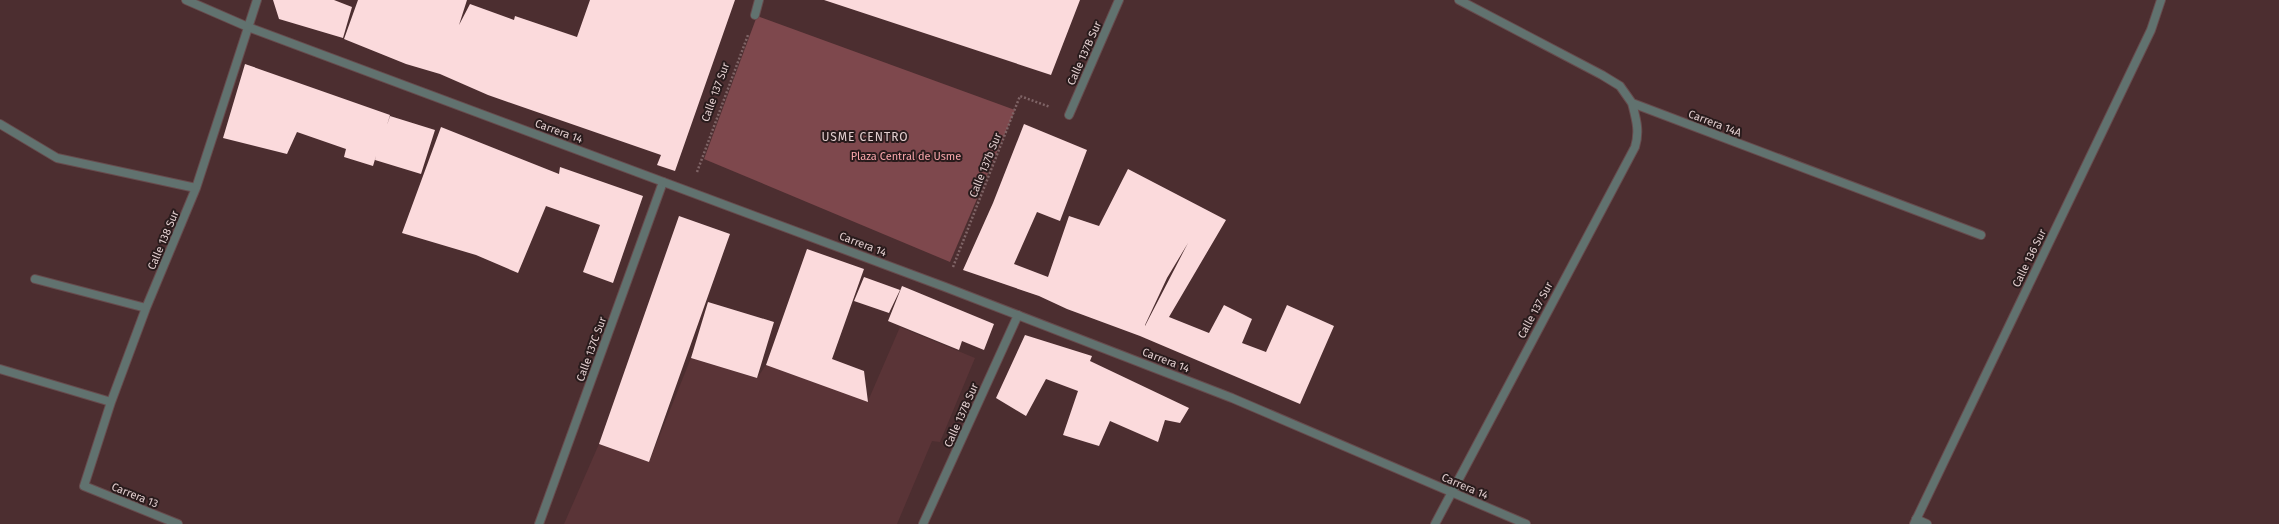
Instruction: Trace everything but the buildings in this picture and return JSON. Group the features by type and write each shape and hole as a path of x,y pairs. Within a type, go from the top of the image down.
{"street":[{"name":"Carrera 14","path":"186,0 248,27 945,287 1232,398 1526,524"},
{"name":"Calle 138 Sur","path":"84,486 111,402 146,308 196,188 257,0"},
{"path":"755,16 759,0"},
{"name":"Calle 137B Sur","path":"1069,114 1119,0"},
{"path":"1458,0 1602,74 1620,86 1632,103"},
{"name":"Calle 136 Sur","path":"1915,521 2151,30 2161,0"},
{"name":"Carrera 14A","path":"1632,103 1981,234"},
{"name":"Calle 137 Sur","path":"1435,524 1635,147 1638,136 1638,122 1632,103"},
{"path":"0,124 57,158 196,188"},
{"name":"Calle 137C Sur","path":"539,524 663,182"},
{"path":"35,279 146,308"},
{"name":"Calle 137B Sur","path":"923,524 1018,315"},
{"path":"0,369 111,402"},
{"name":"Carrera 13","path":"84,486 178,524"},
{"path":"1915,521 1927,524"}],"path":[{"name":"Calle 137 Sur","path":"689,191 755,16"},
{"name":"Calle 137b Sur","path":"945,287 1020,96 1069,114"}],"shaded area":[{"path":"900,327 975,358 940,442 932,441 897,524 564,524 599,444 649,462 691,358 757,378 766,365 868,401"}],"green space":[{"name":"Plaza Central de Usme","path":"757,16 1015,110 950,262 704,159"}],"district":[{"name":"USME CENTRO","path":"865,137"}]}
